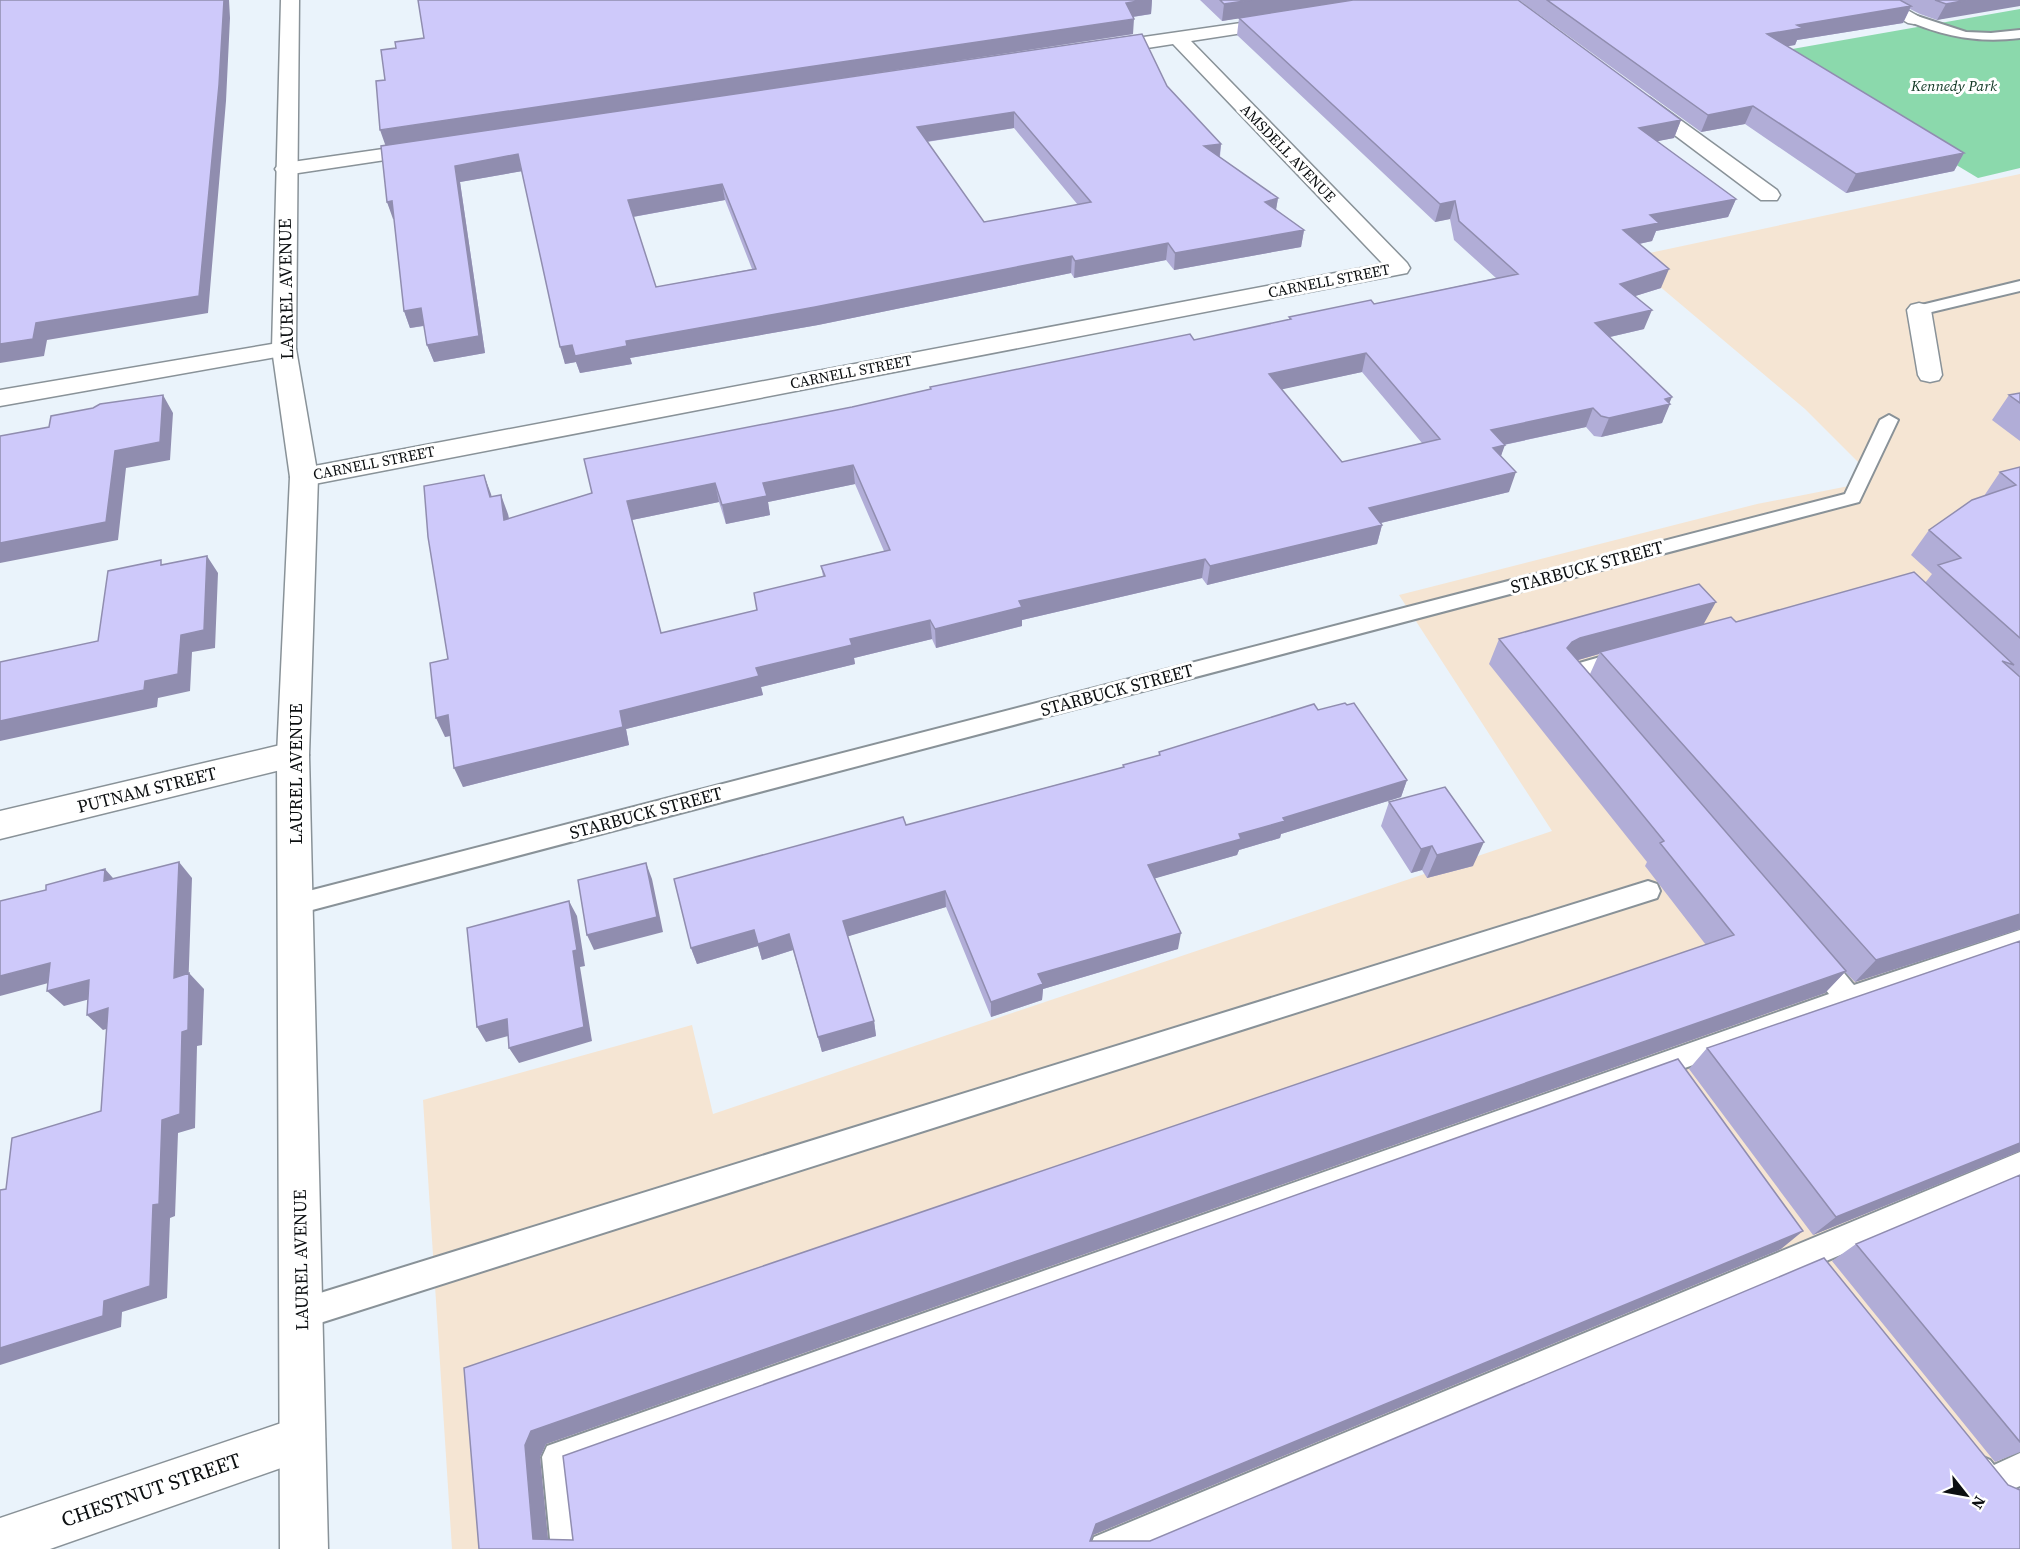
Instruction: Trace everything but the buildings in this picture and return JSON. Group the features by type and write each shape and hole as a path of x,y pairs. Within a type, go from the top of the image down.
{"street":[{"name":"LAUREL AVENUE","path":"290,0 285,169 284,349 304,477 293,755 297,904 304,1549"},
{"path":"1876,0 1914,19"},
{"path":"1083,51 1305,18"},
{"name":"AMSDELL AVENUE","path":"1177,38 1399,268"},
{"path":"1627,91 1769,195"},
{"path":"285,169 449,145"},
{"name":"CARNELL STREET","path":"304,477 1399,268"},
{"path":"1919,310 1930,375"},
{"path":"0,398 284,349"},
{"name":"PUTNAM STREET","path":"0,825 293,755"},
{"name":"CHESTNUT STREET","path":"0,1542 302,1439"}],"lane":[{"path":"1914,19 1938,29 1976,39 2020,34"},
{"path":"1919,310 2020,286"},
{"name":"STARBUCK STREET","path":"297,904 1852,498 1889,420"},
{"path":"1592,700 1569,673 1637,654"},
{"path":"301,1314 1648,891"},
{"path":"568,1549 558,1457 1673,1072 1849,998 2020,941"},
{"path":"1803,945 1849,998"},
{"path":"1106,1549 2020,1165"},
{"path":"1960,1448 1989,1484 2020,1469"}],"shaded area":[{"path":"2020,174 2020,1549 452,1549 423,1100 692,1025 713,1114 1552,831 1399,595 1757,504 1849,486 1860,464 1805,409 1626,258"}],"green space":[{"name":"Kennedy Park","path":"2020,9 2020,168 1978,178 1770,53"}]}
